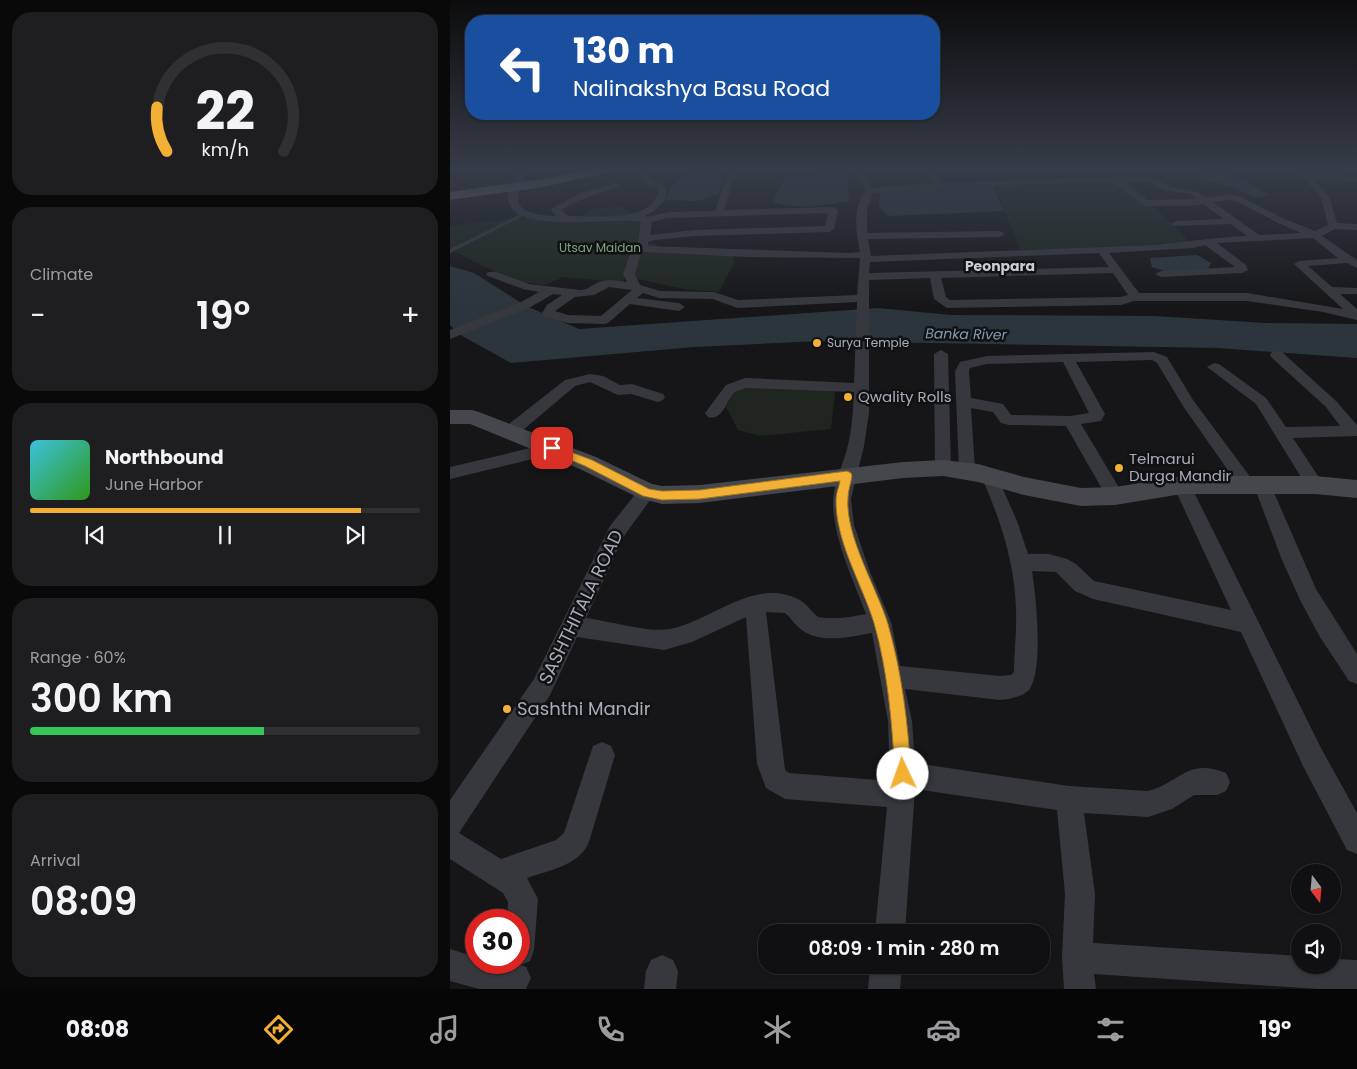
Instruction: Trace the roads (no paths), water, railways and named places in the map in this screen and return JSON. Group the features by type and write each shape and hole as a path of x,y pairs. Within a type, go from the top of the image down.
{"street":[{"path":"536,215 563,218 642,218 647,222 642,245 629,274 638,288"},
{"path":"634,218 639,215"},
{"path":"645,221 660,216 676,215"},
{"path":"642,245 652,237 694,233 829,229 832,215"},
{"path":"862,215 862,236 866,257 863,278 860,413 856,446 842,499 845,525 860,572 880,622 900,721 902,784 891,924"},
{"path":"1224,215 1257,238"},
{"path":"1269,215 1315,235 1353,263"},
{"path":"1329,215 1332,226"},
{"path":"1176,224 1232,221"},
{"path":"642,245 747,254 866,257 1102,250 1193,245 1206,242 1315,235 1326,231 1332,226 1357,226"},
{"path":"862,236 1000,234"},
{"path":"1276,238 1299,256 1353,263"},
{"path":"1161,274 1234,272 1242,270 1242,267 1228,255 1206,242"},
{"path":"1102,250 1134,294 1133,297"},
{"path":"1299,256 1299,264 1357,316"},
{"path":"863,278 1116,270"},
{"path":"492,274 520,285 573,293 585,294 599,286 608,284 668,295 714,296 729,303"},
{"path":"935,275 940,299 947,304 1121,301 1133,297 1247,297 1323,308 1357,316"},
{"path":"573,293 548,312 567,319 597,322 609,318 638,288"},
{"path":"452,333 525,305 551,290"},
{"path":"1330,290 1357,291"},
{"path":"627,300 656,305 699,308 729,303 863,304"},
{"path":"942,354 943,468"},
{"path":"1277,355 1331,404 1355,431"},
{"path":"967,471 962,371 965,365 986,360 1158,357 1162,360 1188,404 1255,484 1315,610 1357,673"},
{"path":"963,402 998,408 1006,419 1010,420 1070,421 1096,417 1097,414 1068,358"},
{"path":"1214,367 1261,401 1315,485"},
{"path":"510,432 570,382 579,379 598,379 618,390 636,389 658,397"},
{"path":"713,413 730,388 745,383 860,388"},
{"path":"450,417 472,417 588,463 647,492 678,496 903,470 943,468 990,476 1052,492 1081,496 1115,496 1182,485 1315,485 1357,489"},
{"path":"1070,421 1078,431 1115,496"},
{"path":"1281,432 1355,431"},
{"path":"450,473 552,448"},
{"path":"892,676 1000,688 1014,687 1022,682 1025,673 1026,600 1021,562 1014,535 990,476"},
{"path":"1182,485 1312,758 1355,829"},
{"name":"SASHTHITALA ROAD","path":"450,823 542,687 595,573 617,531 647,492"},
{"path":"1021,562 1056,564 1065,567 1078,583 1083,587 1093,590 1249,624"},
{"path":"572,626 648,639 669,639 693,633 731,613 755,605 782,603 797,608 807,621 816,626 827,628 880,622"},
{"path":"755,605 770,764 775,779 785,786 902,784 1148,804 1163,800 1190,782 1217,782"},
{"path":"498,874 564,850 575,842 602,755"},
{"path":"1069,798 1080,894 1077,958 1080,989"},
{"path":"450,843 513,883 523,900 523,909"},
{"path":"1077,958 1357,976"},
{"path":"450,965 465,970"},
{"path":"884,989 885,974"}],"lane":[{"path":"450,251 523,215"}],"water":[{"path":"1197,255 1211,263 1207,271 1167,272 1152,267 1150,258"},
{"name":"Banka River","path":"450,266 474,273 526,306 579,329 878,308 951,315 1155,316 1265,323 1357,324 1357,358 1218,348 819,341 694,347 511,363 457,333 450,325"}],"place":[{"name":"Surya Temple","path":"817,343"},
{"name":"Qwality Rolls","path":"848,397"},
{"name":"Telmarui Durga Mandir","path":"1119,468"},
{"name":"Sashthi Mandir","path":"507,709"}],"district":[{"name":"Peonpara","path":"1000,266"}],"park label":[{"name":"Utsav Maidan","path":"600,248"}]}
